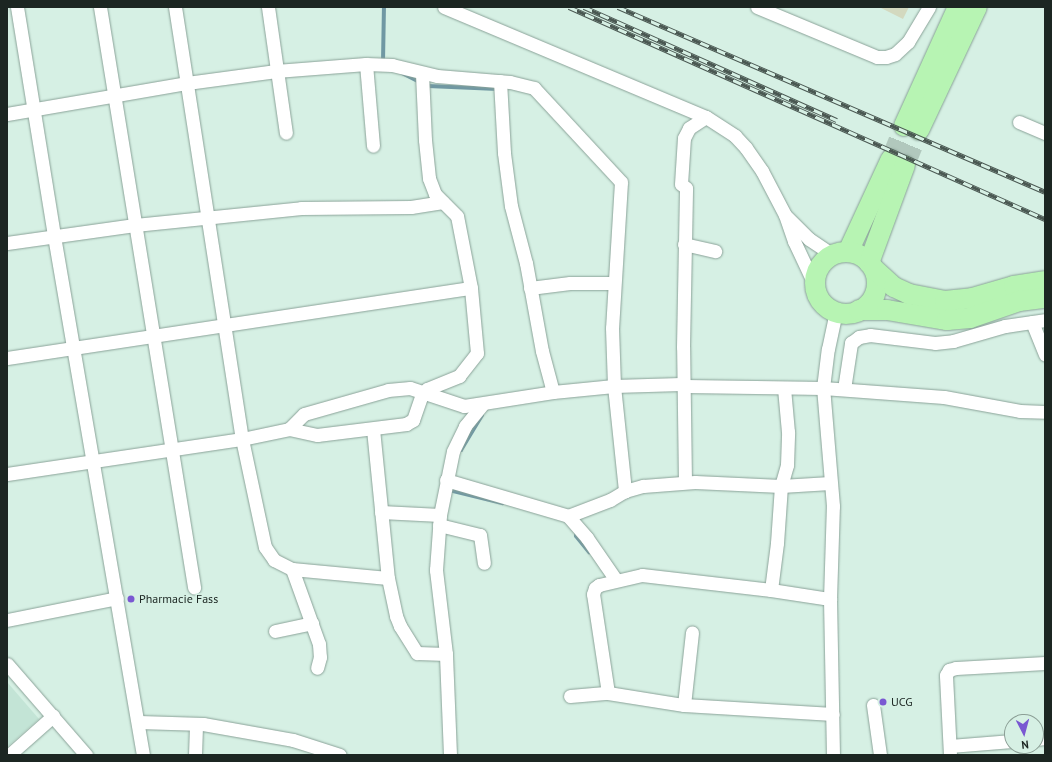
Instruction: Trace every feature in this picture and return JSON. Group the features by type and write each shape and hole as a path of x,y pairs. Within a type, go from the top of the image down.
{"main road":[{"path":"958,7 911,128 977,7"},
{"path":"841,254 898,162 872,266 876,277 875,293 866,306 859,310"},
{"path":"1045,281 1014,286 972,298 945,301 909,294 894,288 872,266 856,254 841,254 820,265 817,272 816,288 823,303 836,311 844,313 859,310 887,310 947,320 970,318 1019,301 1045,298"}],"street":[{"path":"17,7 54,236 143,755"},
{"path":"100,7 194,587"},
{"path":"175,7 242,439 265,547 274,560 292,569 388,578"},
{"path":"268,7 286,133"},
{"path":"444,7 706,117 735,136 746,148 762,171 785,215 794,241 816,288"},
{"path":"758,7 877,57 886,57 895,54 908,42 929,7"},
{"path":"7,114 187,83 276,71 366,64 392,65 422,73 500,81 534,88 621,182 613,283 612,328 614,386 625,491"},
{"path":"366,64 373,146"},
{"path":"7,474 242,439 289,429 317,435 406,424 413,420 424,392 427,389 459,376 476,354 471,288 459,221 456,214 432,189 427,171 422,73"},
{"path":"500,81 504,153 511,206 530,288 542,351 553,392"},
{"path":"685,482 685,386 683,347 686,188 681,184 684,138 689,128 706,117"},
{"path":"1020,122 1045,133"},
{"path":"7,243 136,225 301,208 411,207 443,202"},
{"path":"785,215 809,239 841,254"},
{"path":"684,244 715,251"},
{"path":"530,288 578,282 613,283"},
{"path":"7,358 471,288"},
{"path":"833,755 830,599 833,506 823,388 828,349 836,311"},
{"path":"844,389 851,343 859,337 870,335 935,343 953,341 1005,326 1045,320"},
{"path":"1032,322 1045,354"},
{"path":"289,429 304,414 388,390 410,388 459,405 483,404 553,392 614,386 681,384 685,386 823,388 944,397 1020,411 1045,412"},
{"path":"771,590 778,543 780,486 787,465 788,432 784,388"},
{"path":"450,755 446,654 436,570 439,520 446,480 453,452 465,426 483,404"},
{"path":"373,429 388,578 396,616 414,650 421,653 446,654"},
{"path":"446,480 568,516 587,538 616,580"},
{"path":"568,516 610,500 625,491 643,486 685,482 780,486 830,483"},
{"path":"381,512 439,520 480,534 484,563"},
{"path":"292,569 319,644 320,657 317,668"},
{"path":"608,693 593,594 595,588 599,585 616,580 642,576 771,590 830,599"},
{"path":"7,620 117,598"},
{"path":"275,631 312,623"},
{"path":"684,705 692,632"},
{"path":"1004,742 950,750 946,675 949,670 956,668 1045,663"},
{"path":"7,664 86,755"},
{"path":"570,696 608,693 684,705 832,714"},
{"path":"874,705 880,755"},
{"path":"9,755 53,716"},
{"path":"138,722 196,724 293,740 340,755"},
{"path":"195,755 196,724"}],"shaded area":[{"path":"879,7 909,7 903,19"},
{"path":"7,682 39,719 7,747"}],"waterway":[{"path":"383,62 384,7"},
{"path":"402,73 428,86 498,89"},
{"path":"457,450 461,450 482,415"},
{"path":"449,487 449,490 502,503"},
{"path":"577,530 576,536 589,552"}],"tunnel":[{"path":"891,159 904,126"},
{"path":"905,165 919,130"}],"railway":[{"path":"569,7 1045,219"},
{"path":"584,7 837,120"},
{"path":"618,7 1045,192"}],"place":[{"name":"Pharmacie Fass","path":"131,599"},
{"name":"UCG","path":"883,702"}]}
